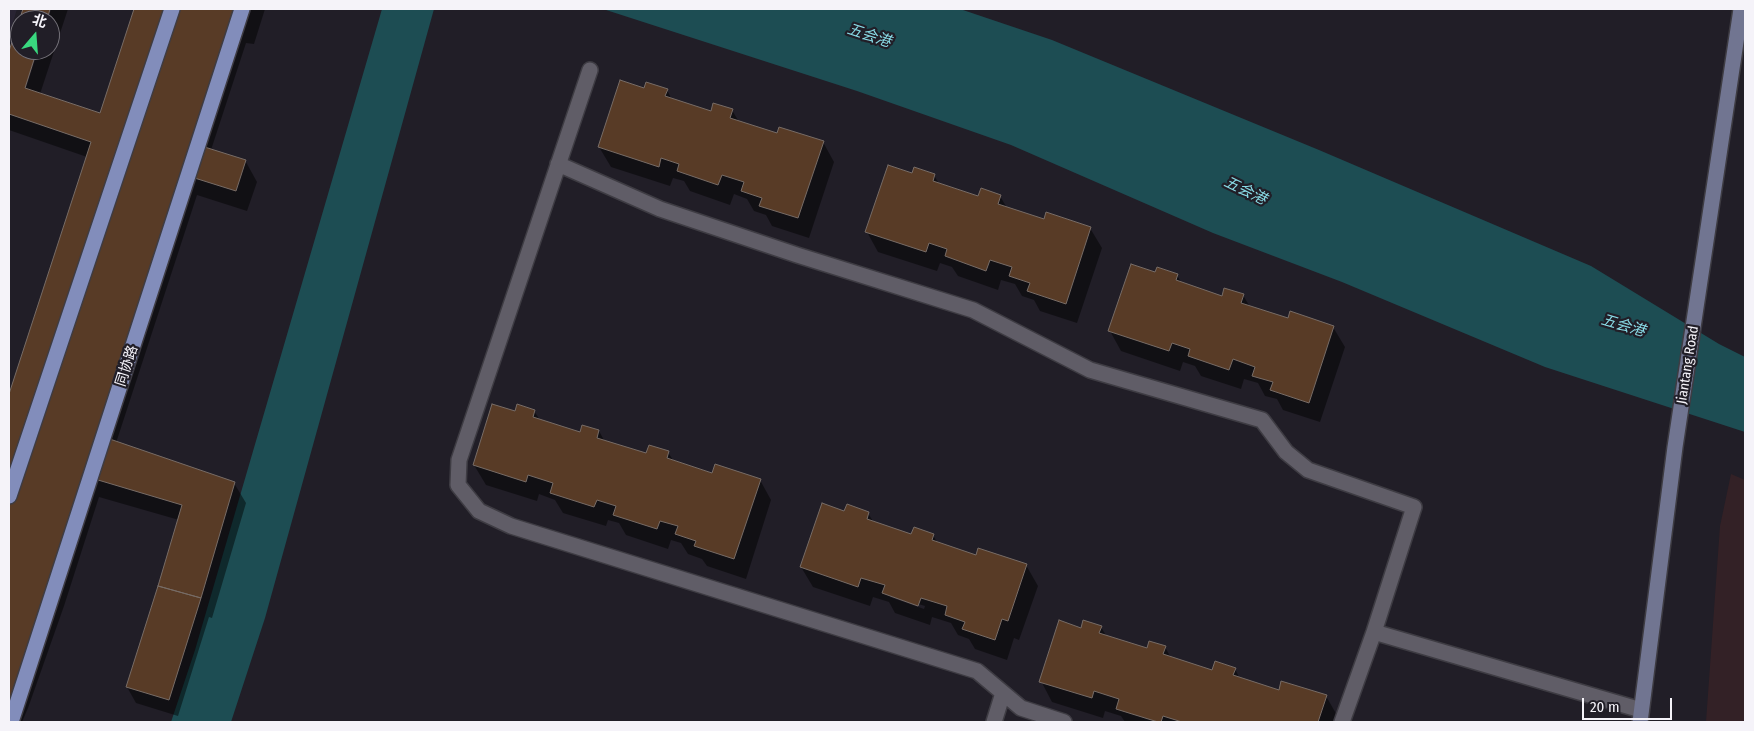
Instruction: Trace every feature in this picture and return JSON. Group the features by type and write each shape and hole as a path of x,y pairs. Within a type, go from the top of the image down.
{"main road":[{"path":"9,496 172,9"},
{"name":"同协路","path":"11,722 242,9"}],"street":[{"name":"Jiantang Road","path":"1640,716 1675,447 1741,9"},
{"path":"590,70 459,460 458,485 479,511 510,526 977,671 1021,708 1064,722"},
{"path":"558,164 660,209 797,255 973,310 1090,370 1262,420 1286,452 1308,470 1414,507 1374,632 1342,722"},
{"path":"1374,632 1640,716"},
{"path":"994,722 1003,693"}],"shaded area":[{"path":"9,9 17,9 10,10 9,35"},
{"path":"1731,474 1745,480 1745,722 1706,722 1720,526"}],"water":[{"path":"382,9 434,9 265,618 231,722 171,722 195,650"},
{"name":"五会港","path":"603,9 960,9 1052,40 1319,150 1591,266 1719,344 1745,357 1745,432 1545,367 1342,282 1213,233 1011,145 857,91"}],"building":[{"path":"23,9 50,9 50,10"},
{"path":"134,9 247,9 195,144 246,160 236,191 185,175 101,436 235,482 201,598 158,586 182,505 88,477 9,707 9,394 91,142 9,114 10,48 10,60 34,60 25,88 100,113"},
{"path":"620,80 644,88 646,82 668,89 665,96 711,111 713,103 733,109 730,118 777,133 779,127 824,141 798,218 759,206 762,198 741,191 744,182 722,175 718,185 677,171 679,164 661,158 659,167 598,147"},
{"path":"888,165 912,173 914,167 935,174 933,181 978,196 981,188 1001,195 998,204 1044,219 1046,212 1091,227 1066,304 1027,291 1030,283 1009,276 1012,267 990,260 986,271 945,256 947,249 929,243 926,252 865,232"},
{"path":"1131,264 1155,272 1157,267 1178,274 1176,280 1222,296 1224,288 1244,294 1241,303 1288,318 1290,311 1334,326 1309,403 1270,390 1273,382 1252,376 1255,367 1233,359 1229,370 1188,356 1190,349 1172,343 1169,351 1108,331"},
{"path":"492,404 515,411 517,404 535,410 533,417 580,432 582,425 599,430 597,438 646,453 649,445 669,451 667,458 712,473 715,464 761,479 734,559 694,546 696,541 675,534 678,526 660,521 657,529 613,515 616,506 597,500 594,507 550,493 553,483 528,475 526,482 473,465"},
{"path":"822,503 844,511 847,504 869,512 867,519 911,534 914,527 934,534 932,540 976,555 978,548 1027,564 1008,621 1002,619 995,640 962,629 965,622 945,615 947,606 921,598 918,606 882,593 885,585 861,578 858,587 800,567"},
{"path":"158,586 201,598 169,700 126,687"},
{"path":"1059,620 1081,628 1083,620 1102,626 1099,633 1147,648 1149,641 1166,646 1163,654 1212,670 1215,661 1236,668 1233,675 1279,690 1281,681 1327,695 1318,722 1182,722 1163,716 1161,722 1158,722 1116,709 1119,699 1094,691 1092,698 1039,682"}]}
